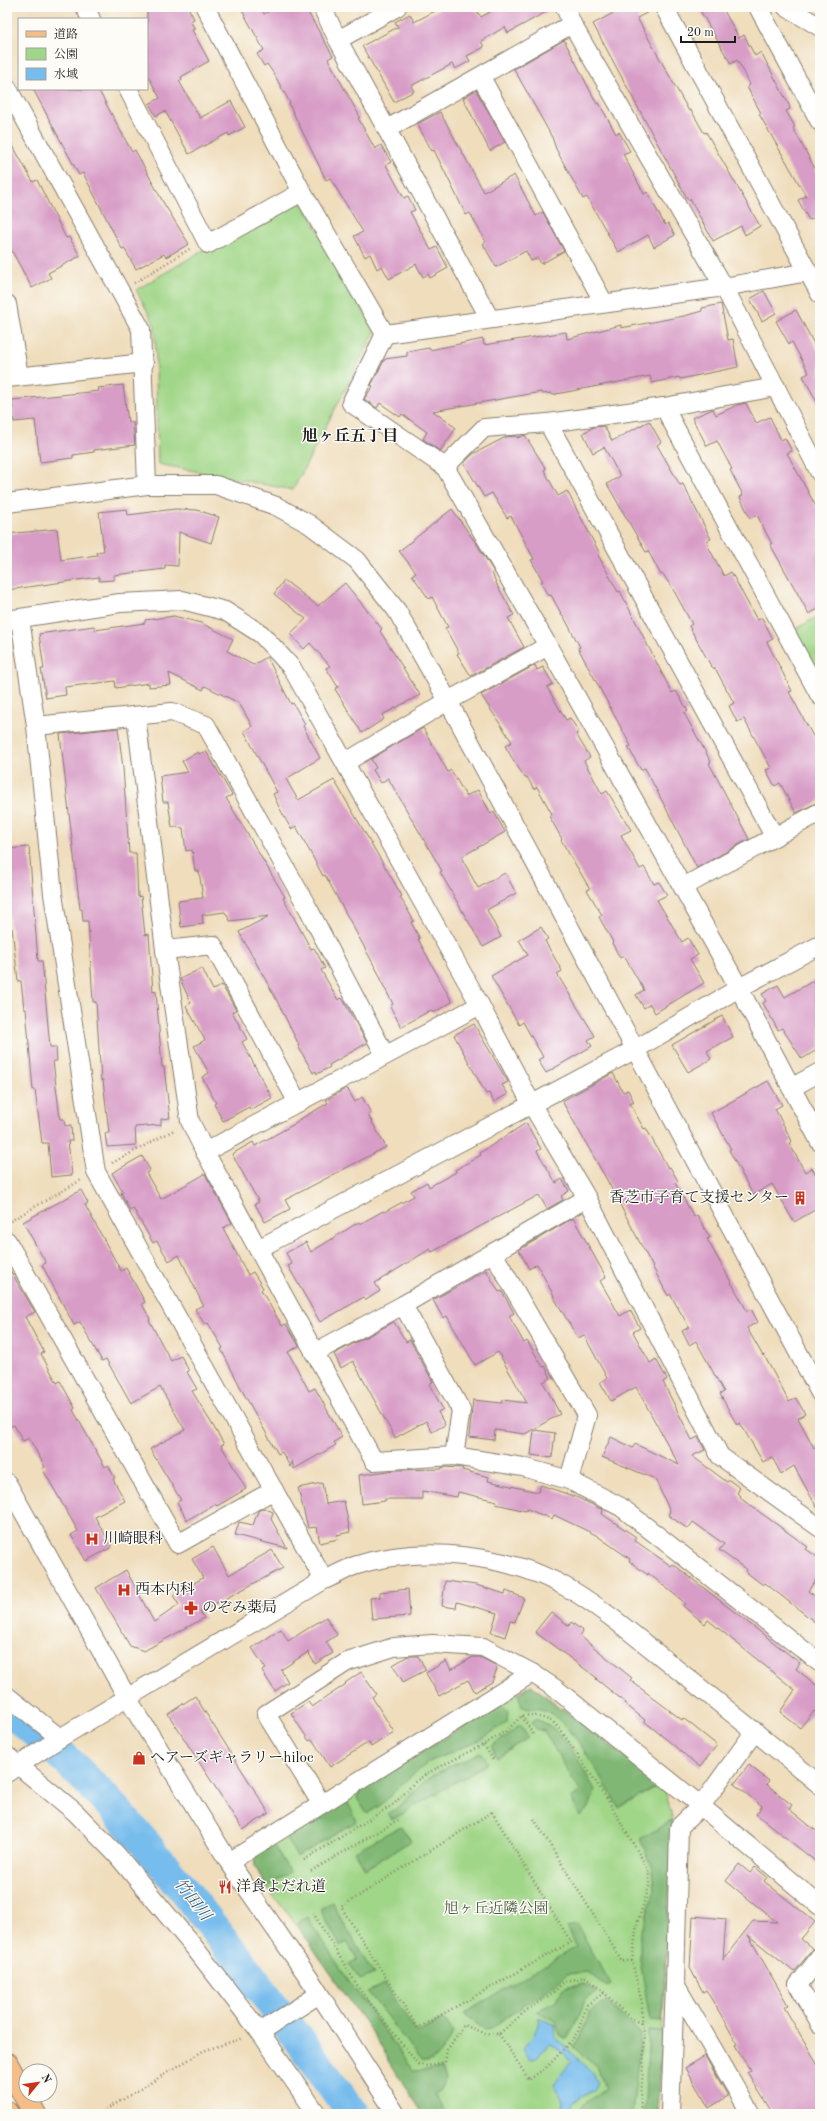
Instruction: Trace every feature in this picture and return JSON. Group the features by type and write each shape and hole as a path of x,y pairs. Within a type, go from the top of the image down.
{"main road":[{"path":"7,2064 35,2114"}],"street":[{"path":"85,7 90,18"},
{"path":"205,7 302,192 385,334"},
{"path":"322,7 338,40 490,319"},
{"path":"338,40 397,7"},
{"path":"565,7 572,24 724,287 820,473"},
{"path":"664,7 820,294"},
{"path":"758,7 820,122"},
{"path":"786,7 820,27"},
{"path":"387,129 482,77 572,24"},
{"path":"482,77 604,303"},
{"path":"7,87 141,328 144,363 147,485"},
{"path":"129,90 208,244 302,192"},
{"path":"385,334 724,287 808,272"},
{"path":"7,304 13,377 144,363"},
{"path":"385,334 351,403 444,467 548,646 683,887 739,988 820,1142"},
{"path":"444,467 484,428 548,423 664,407 776,387"},
{"path":"664,407 820,696"},
{"path":"548,423 774,836"},
{"path":"7,503 147,485 216,485 276,506 309,524 357,560 397,611 448,701 820,1393"},
{"path":"324,1580 96,1172 54,894 36,726 14,620 120,603 182,600 225,611 261,634 292,668 346,762 480,1005 532,1105 587,1198 720,1456 820,1528"},
{"path":"346,762 448,701 548,646"},
{"path":"36,726 172,712 206,725 309,910 385,1055"},
{"path":"136,716 165,950 190,1121 205,1152 374,1461 454,1456 523,1467 569,1480 620,1507 820,1663"},
{"path":"683,887 820,812"},
{"path":"165,950 213,945 298,1103"},
{"path":"258,1249 636,1049 739,988 820,945"},
{"path":"205,1152 480,1005"},
{"path":"791,1088 820,1072"},
{"path":"314,1352 403,1305 587,1198"},
{"path":"7,1241 178,1544 274,1490"},
{"path":"493,1253 588,1415 569,1480"},
{"path":"403,1305 461,1410 454,1456"},
{"path":"7,1483 128,1699 229,1862 313,1984 318,1995 396,2114"},
{"path":"317,2114 260,2032 194,1947 117,1855 74,1812 11,1764 62,1738 324,1580 354,1566 395,1558 429,1554 467,1556 502,1562 542,1576 573,1591 610,1617 755,1731 820,1785"},
{"path":"321,1803 266,1714 347,1662 394,1647 432,1644 483,1647 532,1673 556,1689 701,1806 820,1906"},
{"path":"229,1862 321,1803 532,1673"},
{"path":"7,1696 62,1738"},
{"path":"670,2114 680,1827 701,1806 755,1731"},
{"path":"820,1957 798,1985 820,2024"},
{"path":"675,1984 751,2114"},
{"path":"260,2032 318,1995"}],"path":[{"path":"120,291 205,239"},
{"path":"304,1860 394,1804 415,1782 428,1772 484,1745 506,1731 522,1716 533,1714 552,1721 563,1733 606,1797 648,1869 650,1884 637,1924 632,1961 642,2003 642,2024 645,2036 640,2114"},
{"path":"522,1716 534,1736"},
{"path":"484,1745 493,1760"},
{"path":"492,1812 571,1942 418,2028 341,1907 492,1812"},
{"path":"534,1819 622,1961 632,1961"},
{"path":"311,1871 398,1820"},
{"path":"313,1913 360,1990 418,2064 427,2066 445,2062 447,2050 464,2025 483,2033 500,2034 527,2010 554,1992 565,1982 585,1977 596,1983 631,2019 642,2024"},
{"path":"500,2034 529,2080 548,2066 572,2040 578,2030 587,2005 605,1992"},
{"path":"99,2114 203,2051 260,2032"}],"green space":[{"path":"298,194 375,332 293,490 158,464 155,325 136,290"},
{"path":"820,615 820,682 791,632"},
{"name":"旭ヶ丘近隣公園","path":"531,1685 664,1786 673,1820 658,2114 422,2114 371,2031 296,1924 267,1888 255,1866 254,1854"},
{"path":"531,1685 661,1784 619,1808 587,1755 567,1728 546,1711 522,1707 518,1693"},
{"path":"500,1704 508,1710 507,1722 482,1739 429,1762 407,1779 382,1804 367,1814 357,1798 360,1790"},
{"path":"535,1719 555,1730 564,1739 578,1759 595,1790 589,1808 580,1816 571,1799 580,1791 544,1731 536,1729 532,1722"},
{"path":"520,1724 528,1738 497,1757 491,1746 506,1737"},
{"path":"480,1752 488,1763 392,1820 387,1815 399,1806 426,1780 444,1769 468,1759"},
{"path":"339,1803 348,1803 357,1821 297,1857 285,1836"},
{"path":"673,1820 662,2021 650,2020 640,1959 640,1936 655,1889 653,1869 640,1839"},
{"path":"401,1826 411,1841 365,1869 355,1851"},
{"path":"272,1843 290,1872 267,1888 255,1866 254,1854"},
{"path":"332,1902 374,1974 360,1980 349,1964 357,1959 347,1942 340,1946 320,1909"},
{"path":"307,1917 335,1961 413,2071 441,2069 445,2079 440,2090 434,2094 445,2114 422,2114 371,2031 296,1924"},
{"path":"577,1925 611,1984 607,1987 587,1972 567,1974 555,1984 491,2028 484,2029 463,2014 577,1946 566,1927"},
{"path":"384,1984 417,2033 444,2019 453,2032 441,2053 437,2057 427,2061 421,2061 368,1992"},
{"path":"584,1984 598,1992 585,2000 577,2022 567,2039 560,2035 555,2021 537,2011 554,2003 565,1988"},
{"path":"606,2001 641,2034 632,2114 578,2114 583,2105 605,2088 597,2067 573,2047 581,2036 590,2011"},
{"path":"649,2031 662,2032 658,2114 644,2114"}],"water":[{"path":"539,2017 554,2025 555,2037 592,2072 598,2083 594,2090 573,2102 570,2114 561,2114 563,2101 553,2085 571,2062 565,2053 551,2044 535,2058 530,2060 523,2048 536,2030"}],"building":[{"path":"147,7 188,7 194,19 190,21 195,29 192,30 209,61 181,77 182,79 179,81 200,118 231,101 245,127 229,136 228,133 189,154 165,111 156,116 149,104 160,98 148,76"},
{"path":"240,7 260,7 264,14 276,7 305,7 333,56 328,59 360,117 358,118 375,149 381,145 391,162 386,165 404,198 408,196 415,210 410,212 431,250 437,247 448,268 430,278 428,274 423,277 416,264 389,279 382,266 377,269 370,254 365,257 354,236 363,232 330,178 326,180 289,104 290,103 274,74 267,64 264,66 257,54 264,50"},
{"path":"443,7 474,7 481,17 499,7 555,7 508,33 505,27 481,41 484,47 467,56 470,61 455,69 452,64 411,86 414,91 394,102 362,46 398,27 395,22 410,14 414,22"},
{"path":"612,7 654,7 654,9 637,18 689,111 691,110 704,133 706,132 760,226 745,235 741,226 713,241 690,199 688,200 593,24 615,12"},
{"path":"698,7 722,7 739,38 744,35 755,56 761,52 789,105 790,109 786,111 795,127 793,128 820,178 820,222 817,216 809,220 798,200 806,196 759,114 761,113 747,87 750,85 744,72 737,60 731,64"},
{"path":"564,40 597,104 599,103 616,134 619,132 630,151 623,154 644,194 647,192 665,225 668,223 675,235 654,247 648,235 618,252 587,197 583,199 556,149 552,137 514,69"},
{"path":"34,90 99,90 132,152 135,150 163,202 189,244 166,257 164,254 136,269 124,248 122,249 83,173 79,175"},
{"path":"476,90 505,142 490,151 463,98"},
{"path":"440,112 484,192 514,175 536,216 543,212 564,251 541,264 538,258 531,261 526,251 496,267 483,244 486,242 470,213 466,215 434,150 432,151 417,124"},
{"path":"7,135 33,182 37,180 66,238 69,237 80,256 48,273 51,278 32,288 7,242"},
{"path":"764,291 776,313 762,321 750,299"},
{"path":"721,304 728,340 733,339 738,367 652,383 650,376 551,395 551,393 542,394 541,392 433,411 456,428 440,451 423,439 427,432 402,414 400,417 380,403 377,408 364,399 373,386 371,385 385,359 407,356 407,352 429,348 430,350 483,339 484,345 566,332 567,339 621,325 621,328 684,316 702,311 702,308"},
{"path":"796,310 820,355 820,408 803,376 809,373 792,342 789,344 776,321"},
{"path":"123,385 128,422 133,422 135,445 94,450 94,452 73,455 73,458 40,462 35,420 14,422 12,400 99,391 98,388"},
{"path":"746,403 756,423 770,417 781,440 785,438 792,451 787,453 820,514 820,608 809,614 770,544 772,544 757,515 750,518 740,497 743,495 730,470 732,469 717,441 707,446 692,418 713,409 716,415 737,405"},
{"path":"649,421 661,442 657,445 680,485 683,484 711,539 707,541 709,548 724,576 731,572 757,620 762,618 773,639 767,642 792,691 789,692 820,749 820,801 796,813 780,783 775,786 766,770 771,768 744,719 737,722 729,706 734,703 689,626 692,624 674,591 663,574 661,575 648,551 646,552 607,484 620,476 604,447 593,453 583,433 594,427 604,426 612,441"},
{"path":"525,435 546,469 544,470 558,496 567,491 600,554 598,555 618,592 620,591 672,693 676,691 688,711 684,713 711,762 709,763 749,839 697,868 645,768 641,770 628,747 631,746 578,648 580,647 564,617 551,595 548,596 541,582 543,581 531,560 534,559 511,516 507,518 492,493 484,497 464,463 473,454 506,437 517,436 517,438"},
{"path":"127,509 128,515 175,509 197,510 219,517 211,543 179,532 178,566 165,565 165,569 114,575 114,580 99,581 99,577 7,590 7,534 57,529 61,560 97,555 96,552 104,551 99,512"},
{"path":"452,509 494,572 492,573 498,587 514,615 508,618 524,647 471,676 457,654 459,653 445,628 448,627 432,597 429,599 412,575 416,572 399,551"},
{"path":"284,580 318,606 345,583 382,629 380,631 420,695 382,715 384,719 362,733 335,689 338,687 326,668 330,666 310,643 304,649 290,634 306,619 274,594"},
{"path":"174,616 201,623 233,639 227,651 253,665 267,657 291,704 293,703 305,724 303,726 320,758 286,779 298,800 334,780 402,896 400,897 414,921 411,922 420,939 418,939 452,1002 433,1013 431,1010 401,1027 390,1006 393,1004 380,979 381,978 325,875 323,876 296,826 291,829 280,809 273,794 277,792 244,731 252,726 239,703 205,686 203,690 169,673 171,685 149,687 149,683 116,688 115,681 65,687 66,695 46,698 41,669 44,669 39,634 94,626 95,630 145,623 145,620"},
{"path":"535,665 537,670 543,667 553,684 547,687 566,720 570,718 579,732 576,734 590,757 584,761 602,794 607,791 631,830 621,835 640,869 644,867 654,884 659,882 667,895 657,900 682,942 688,938 698,955 690,959 704,983 655,1013 650,1004 644,1008 636,995 644,990 624,956 620,958 599,917 602,915 587,890 590,889 561,840 562,839 549,816 552,814 537,787 534,789 527,777 525,778 505,746 512,742 481,695"},
{"path":"118,728 123,768 129,853 136,853 138,897 141,896 145,935 149,934 153,992 156,991 162,1067 164,1067 170,1118 161,1119 161,1125 135,1127 136,1145 107,1147 105,1133 109,1133 103,1080 101,1080 96,1002 93,1002 88,921 83,921 82,909 80,909 60,734"},
{"path":"423,728 448,772 451,770 466,796 478,790 491,814 494,812 505,832 461,857 478,888 505,873 516,893 487,910 501,937 483,947 440,872 442,871 388,778 381,783 373,770 376,768 371,759"},
{"path":"206,751 232,795 226,798 285,897 283,898 311,949 314,948 325,968 321,970 338,1000 342,998 367,1043 329,1065 330,1067 317,1074 316,1071 313,1073 298,1046 299,1045 274,995 239,932 269,916 230,921 225,912 202,915 203,924 181,927 178,901 203,898 199,871 195,871 192,850 186,851 183,828 172,827 168,802 163,802 160,776 188,772 182,761 198,752 199,754"},
{"path":"29,847 38,961 42,961 50,1047 56,1047 57,1061 53,1061 60,1119 64,1119 65,1126 71,1125 72,1141 68,1141 72,1175 51,1177 48,1143 42,1143 35,1090 33,1090 26,1009 24,1009 21,981 18,981 12,928 10,928 7,897 7,849"},
{"path":"541,927 548,939 545,941 562,971 557,974 595,1036 588,1040 592,1046 546,1073 538,1060 543,1057 523,1022 519,1025 491,976 528,955 519,940"},
{"path":"202,968 213,990 222,985 236,1010 232,1012 247,1039 242,1042 272,1098 250,1110 249,1107 223,1121 214,1104 216,1103 202,1077 209,1073 194,1046 205,1040 186,1006 191,1003 180,979"},
{"path":"820,977 820,1048 802,1059 782,1028 778,1030 763,1003 766,1001 762,994 778,985 785,997"},
{"path":"722,1016 733,1037 707,1051 711,1059 688,1072 672,1045"},
{"path":"474,1024 508,1082 502,1085 508,1094 494,1102 489,1093 486,1094 454,1035"},
{"path":"613,1073 623,1092 628,1090 634,1102 630,1104 644,1129 646,1128 668,1168 670,1167 678,1181 675,1183 694,1217 697,1215 710,1238 707,1239 747,1311 751,1309 758,1322 747,1328 763,1356 764,1355 789,1402 796,1398 805,1414 798,1418 814,1448 820,1445 820,1513 794,1466 781,1474 772,1457 763,1462 740,1423 737,1425 720,1394 724,1392 696,1341 689,1345 682,1331 689,1327 670,1294 668,1296 607,1180 562,1101"},
{"path":"768,1081 782,1105 775,1109 792,1141 789,1143 805,1172 812,1168 820,1182 820,1207 794,1222 772,1184 753,1195 729,1150 731,1149 711,1113"},
{"path":"347,1088 355,1102 362,1097 371,1113 368,1115 386,1147 285,1200 290,1209 265,1222 255,1204 259,1202 232,1154 253,1142 255,1146 298,1122 297,1121 328,1103 326,1100"},
{"path":"526,1123 541,1149 537,1151 556,1183 562,1179 569,1191 561,1196 563,1200 547,1209 539,1195 432,1252 430,1249 375,1283 380,1291 366,1300 364,1297 320,1322 288,1266 292,1264 286,1253 306,1242 311,1252 359,1222 360,1224 414,1196 411,1191 427,1182 429,1187 456,1172 455,1170 481,1155 480,1153"},
{"path":"142,1156 150,1170 146,1173 161,1199 205,1174 232,1223 223,1228 248,1275 253,1272 263,1288 261,1290 282,1326 286,1324 299,1346 288,1352 309,1391 315,1388 342,1437 334,1442 336,1445 294,1469 292,1461 290,1467 282,1452 278,1454 244,1394 221,1349 223,1348 208,1323 205,1325 195,1309 203,1305 179,1255 169,1261 157,1241 153,1243 133,1208 130,1210 121,1193 123,1192 112,1173"},
{"path":"81,1190 88,1203 85,1205 121,1271 126,1268 145,1302 142,1304 150,1319 149,1320 171,1361 181,1356 189,1371 187,1372 197,1389 192,1391 224,1444 221,1445 246,1489 217,1506 215,1504 187,1520 177,1502 181,1500 150,1449 185,1430 160,1387 131,1403 106,1359 102,1361 80,1322 74,1325 42,1265 46,1263 23,1222"},
{"path":"573,1218 606,1277 600,1281 620,1316 630,1310 640,1328 633,1332 650,1363 656,1359 667,1379 663,1382 692,1440 698,1437 705,1450 692,1456 727,1482 729,1480 740,1488 737,1493 741,1496 740,1498 808,1547 806,1549 820,1559 820,1574 808,1591 820,1600 820,1626 765,1583 763,1585 746,1572 747,1570 719,1550 724,1544 693,1522 688,1529 668,1515 670,1511 655,1479 602,1457 611,1437 633,1448 635,1444 679,1465 636,1387 611,1401 600,1382 607,1378 584,1335 578,1338 553,1296 537,1264 529,1269 519,1250"},
{"path":"7,1265 35,1312 25,1317 44,1352 41,1354 57,1383 60,1381 75,1408 73,1410 105,1467 108,1465 115,1478 113,1479 125,1501 95,1517 112,1547 86,1561 71,1535 78,1531 42,1468 45,1467 29,1438 23,1441 14,1425 7,1428"},
{"path":"486,1270 499,1292 502,1291 514,1313 509,1316 524,1343 527,1341 543,1367 545,1366 551,1378 543,1382 560,1414 525,1434 495,1430 494,1440 469,1437 473,1400 502,1403 503,1400 527,1403 498,1352 475,1365 447,1316 443,1318 433,1300"},
{"path":"394,1322 406,1342 410,1340 433,1382 429,1384 443,1409 438,1412 445,1425 432,1432 426,1421 395,1438 353,1361 341,1368 334,1354"},
{"path":"534,1430 555,1433 552,1458 531,1455"},
{"path":"442,1467 463,1468 462,1470 489,1477 488,1481 538,1492 541,1485 576,1497 603,1510 602,1514 636,1537 634,1540 671,1566 673,1564 800,1663 796,1669 820,1688 820,1715 814,1711 800,1728 780,1712 795,1690 708,1620 705,1624 683,1606 685,1603 648,1573 648,1575 629,1561 630,1559 596,1535 554,1515 552,1519 527,1509 526,1511 496,1504 497,1501 458,1492 457,1497 422,1491 422,1499 385,1499 385,1501 362,1504 359,1475 396,1470 442,1469"},
{"path":"322,1483 326,1504 344,1501 350,1532 337,1535 338,1539 320,1543 317,1527 308,1528 298,1488"},
{"path":"263,1508 273,1512 271,1519 287,1548 235,1535 239,1522 253,1525 258,1511"},
{"path":"213,1547 229,1575 272,1550 283,1568 200,1612 204,1618 144,1651 130,1646 96,1588 126,1570 154,1622 179,1605 173,1595 203,1578 192,1559"},
{"path":"445,1581 476,1585 505,1594 506,1591 524,1598 515,1622 510,1621 505,1637 491,1632 497,1613 457,1602 456,1608 442,1606"},
{"path":"408,1589 410,1616 372,1619 370,1598 380,1597 380,1592"},
{"path":"551,1612 569,1626 571,1622 583,1631 580,1636 632,1678 630,1680 682,1720 683,1718 717,1745 700,1767 644,1721 645,1720 624,1703 625,1702 596,1679 597,1678 535,1632"},
{"path":"326,1617 337,1635 326,1642 333,1653 315,1664 308,1652 281,1670 288,1682 275,1691 262,1671 266,1669 252,1648 281,1629 288,1641"},
{"path":"408,1656 418,1656 426,1670 403,1682 393,1665"},
{"path":"473,1657 480,1657 495,1665 497,1669 492,1682 475,1692 468,1680 439,1696 426,1673 446,1661 451,1670"},
{"path":"361,1672 376,1694 372,1697 394,1732 371,1747 369,1742 330,1767 312,1739 309,1741 291,1713 308,1702 312,1707"},
{"path":"195,1696 269,1813 243,1830 168,1714"},
{"path":"749,1765 769,1781 766,1784 792,1805 789,1809 820,1834 820,1865 756,1814 762,1806 734,1784"},
{"path":"739,1864 750,1873 755,1867 767,1877 764,1881 815,1922 801,1939 813,1949 794,1972 748,1935 788,2005 784,2007 820,2068 820,2114 773,2114 747,2072 750,2070 735,2045 737,2044 724,2020 706,1990 703,1992 690,1968 693,1916 726,1919 723,1960 753,1921 777,1922 726,1881"},
{"path":"705,2056 728,2096 709,2108 685,2068"}],"waterway":[{"name":"竹田川","path":"7,1709 67,1760 95,1788 148,1847 239,1961 353,2114"}],"place":[{"name":"香芝市子育て支援センター","path":"800,1198"},
{"name":"川崎眼科","path":"92,1539"},
{"name":"西本内科","path":"124,1590"},
{"name":"のぞみ薬局","path":"191,1608"},
{"name":"ヘアーズギャラリーhiloc","path":"139,1758"},
{"name":"洋食よだれ道","path":"225,1887"}],"district":[{"name":"旭ヶ丘五丁目","path":"350,437"}]}
